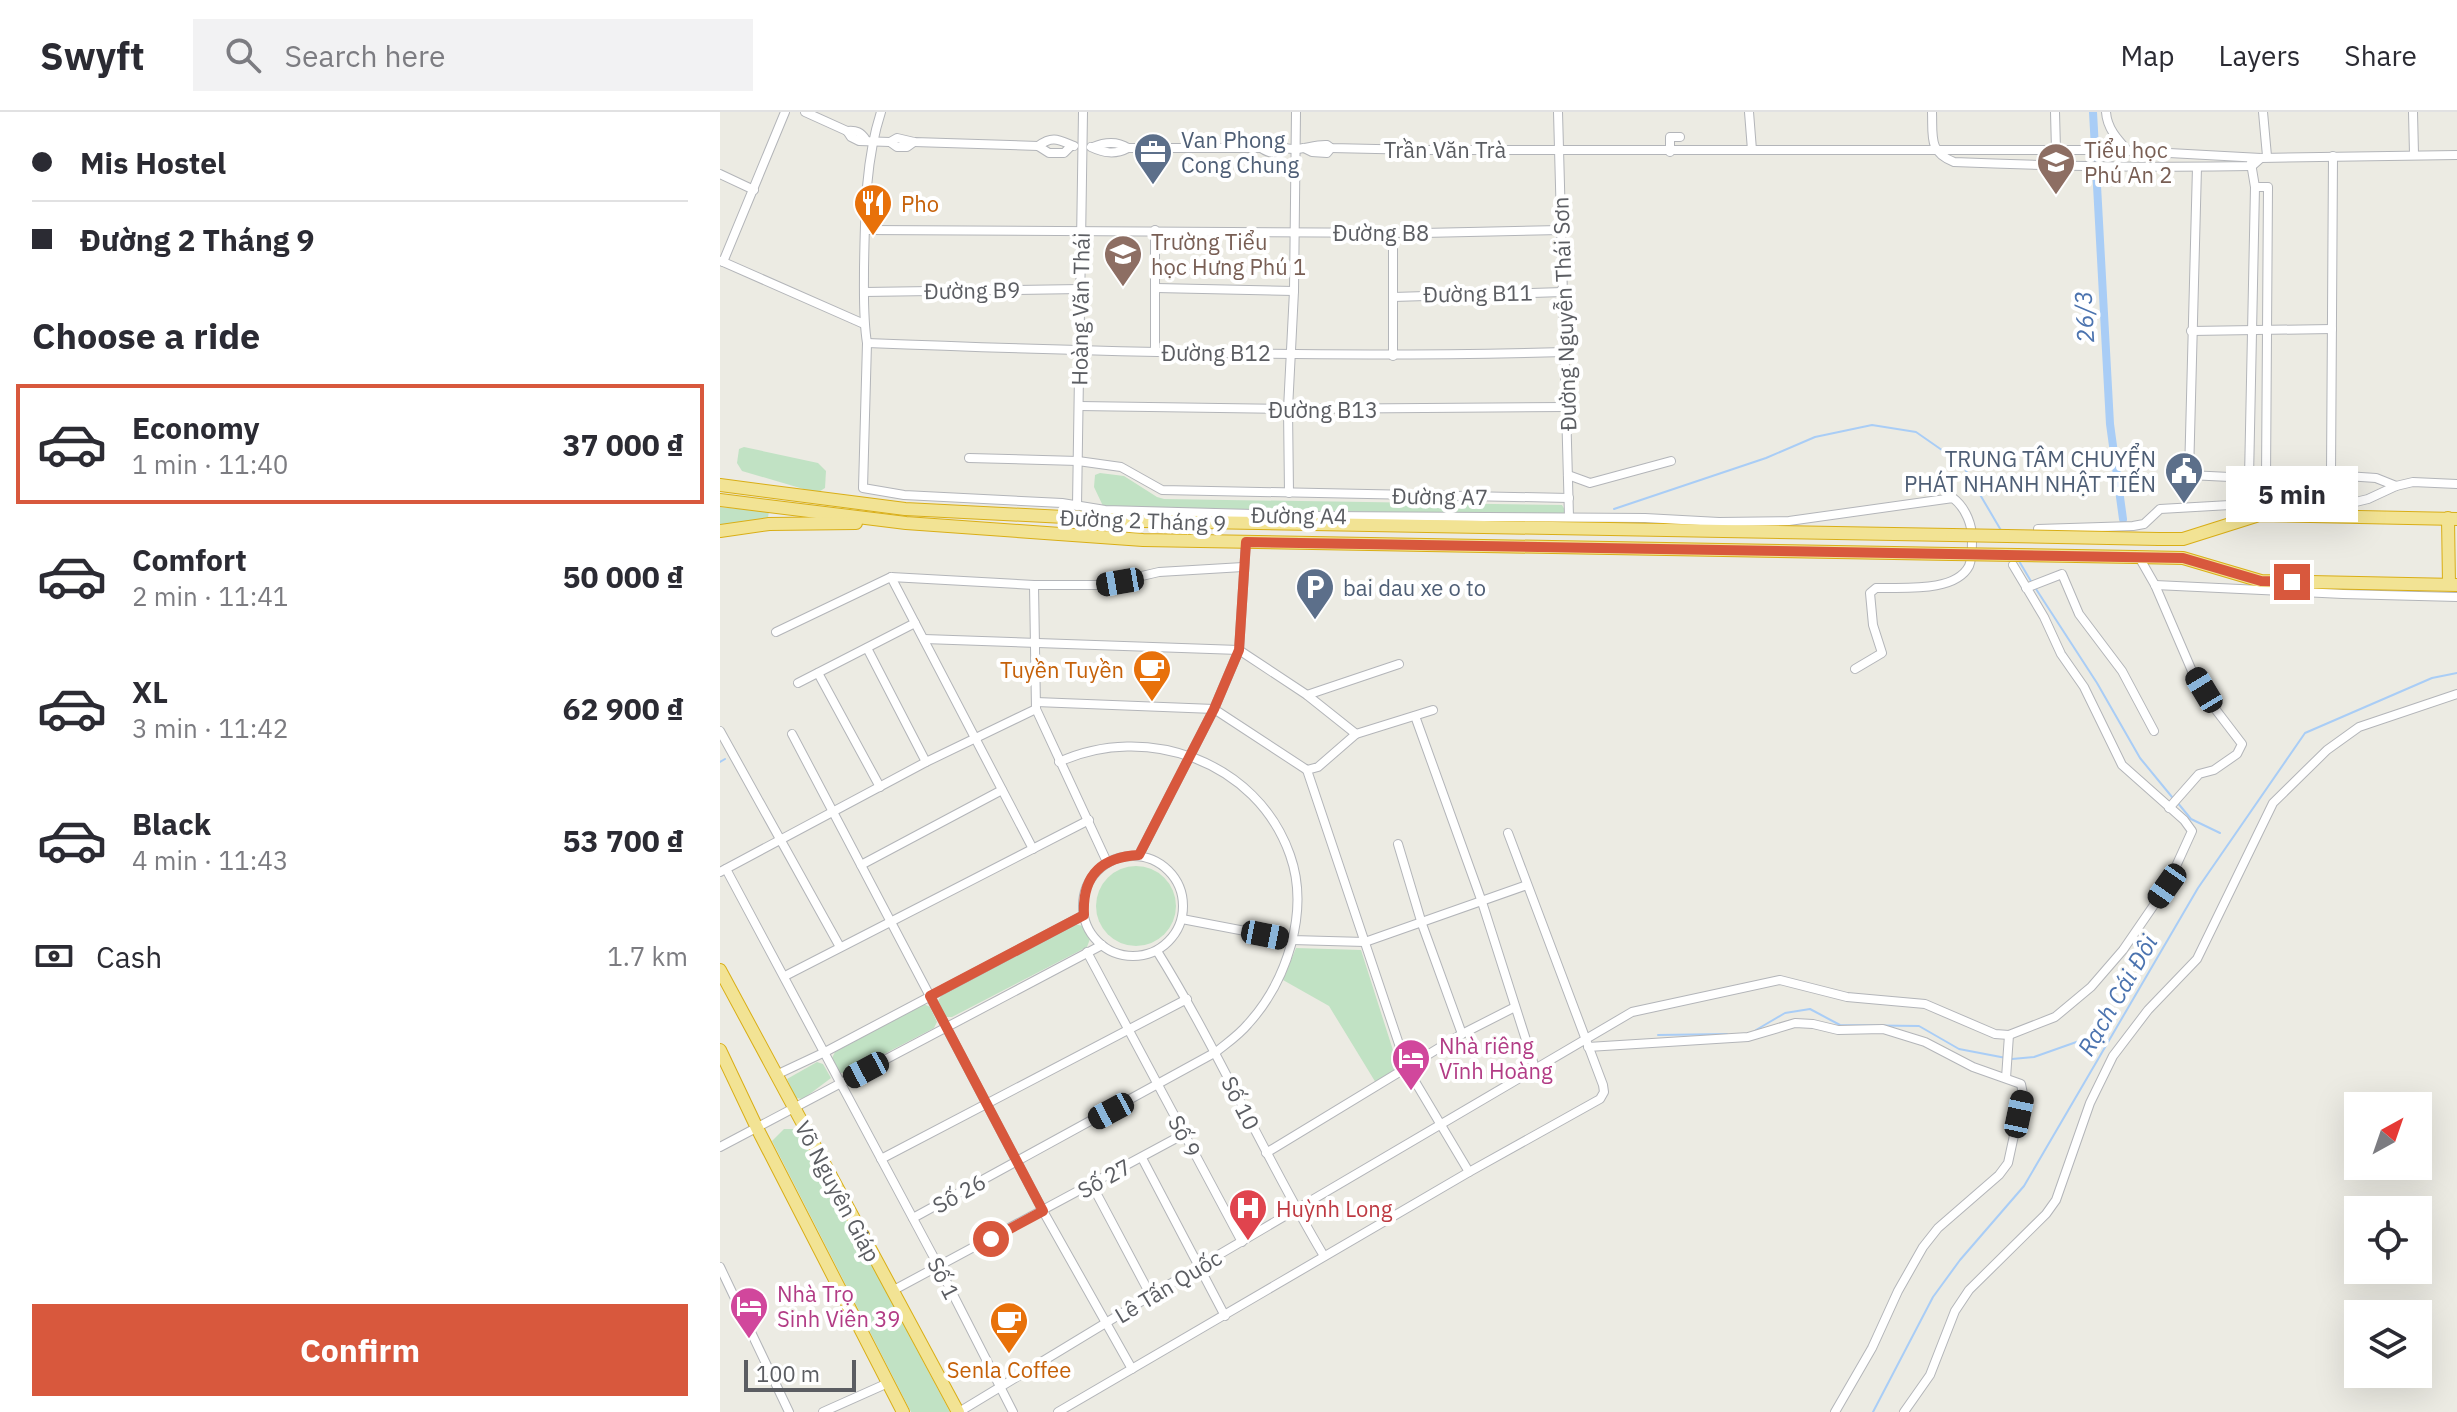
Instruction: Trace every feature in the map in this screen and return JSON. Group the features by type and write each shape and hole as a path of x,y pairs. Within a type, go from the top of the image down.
{"highway":[{"name":"Đường 2 Tháng 9","path":"720,482 905,509 1143,521 2183,539 2259,515 2452,518"},
{"name":"Đường 2 Tháng 9","path":"720,500 906,523 1143,540 2137,557"},
{"path":"2137,557 2183,558 2261,581 2453,584 2452,518"},
{"path":"720,531 769,524 906,523"},
{"name":"Võ Nguyên Giáp","path":"720,970 958,1412"},
{"name":"Võ Nguyên Giáp","path":"720,1050 903,1412"}],"street":[{"path":"785,112 722,261 864,324"},
{"path":"805,112 818,115 859,141 890,142 906,138 914,142 1038,146 1049,153 1064,153 1071,146 1082,147"},
{"name":"Đường A4","path":"881,112 869,140 865,230 864,324 867,343 863,488 904,495 1105,510 1719,522 1789,521 1948,498 1958,502 1972,527 1971,559 1963,575 1938,585 1876,588 1870,593 1873,625 1882,653 1855,669"},
{"name":"Hoàng Văn Thái","path":"1077,506 1083,112"},
{"path":"1289,493 1288,409 1300,148 1296,112"},
{"name":"Đường Nguyễn Thái Sơn","path":"1558,112 1569,517"},
{"path":"1749,112 1752,150"},
{"path":"1932,112 1934,149 1942,158 1954,162 2114,168 2197,167 2264,157 2457,155"},
{"path":"2055,112 2056,150"},
{"path":"2106,112 2106,120 2114,136 2128,151"},
{"path":"2263,112 2264,157"},
{"path":"2413,112 2414,154"},
{"path":"1670,152 1670,137 1680,137"},
{"name":"Trần Văn Trà","path":"1082,147 1120,143 1128,148 1261,148 1266,144 1300,148 1312,144 1331,148 1559,148 1670,152 2114,150 2251,161"},
{"path":"2331,475 2333,156"},
{"path":"2249,478 2255,187 2251,161"},
{"path":"2197,167 2189,475 2266,479 2331,475 2376,478 2396,486"},
{"path":"720,174 754,190"},
{"path":"2255,187 2268,187 2266,479"},
{"name":"Đường B8","path":"865,230 1393,233 1561,230"},
{"path":"1155,230 1155,351"},
{"path":"1393,233 1393,356"},
{"path":"1156,288 1294,291"},
{"name":"Đường B9","path":"864,292 1081,289"},
{"name":"Đường B11","path":"1393,297 1563,292"},
{"path":"2191,331 2332,329"},
{"name":"Đường B12","path":"867,343 1080,351 1393,356 1565,352"},
{"name":"Đường B13","path":"1079,406 1288,409 1566,407"},
{"name":"Đường A7","path":"969,458 1078,461 1121,467 1162,490 1569,498"},
{"path":"1568,475 1590,483 1671,461"},
{"path":"2038,529 2133,526 2144,524 2160,509 2230,505 2339,506 2413,482 2457,484"},
{"path":"1139,855 1214,709 1239,650 1246,542"},
{"path":"2137,557 2155,585 2192,671 2216,710 2241,740 2239,751 2214,770 2199,774 2171,806"},
{"path":"2006,1078 2009,1035 2055,1017 2091,987 2123,950 2167,886 2190,839 2190,827 2171,806 2122,765 2084,687 2061,654 2028,587 2013,565"},
{"path":"776,632 891,577 1034,585 1103,585 1159,572 1243,567"},
{"path":"2028,587 2062,574 2079,614 2122,671 2154,731"},
{"path":"891,577 1033,849"},
{"path":"1034,585 1036,706 1107,862"},
{"path":"2155,585 2457,597"},
{"path":"798,683 915,623"},
{"path":"924,639 1239,650 1307,695 1356,734"},
{"path":"867,648 926,762"},
{"path":"1307,695 1399,664"},
{"path":"818,673 880,787"},
{"path":"1904,1412 1930,1375 1955,1311 1969,1290 2046,1214 2056,1200 2090,1103 2113,1056 2148,1010 2197,959 2273,803 2327,750 2359,727 2457,694"},
{"path":"723,870 1036,706 1214,709 1307,770 1407,1068 1469,1172"},
{"path":"1307,770 1318,767 1356,734 1433,710"},
{"path":"1415,716 1482,902 1535,1068"},
{"path":"720,731 840,947"},
{"path":"792,734 1043,1211 1132,1369"},
{"name":"Số 26","path":"913,1218 1216,1052 1240,1033 1261,1008 1292,940 1297,893 1291,856 1263,807 1234,780 1190,755 1143,746 1097,749 1059,762"},
{"path":"861,865 1002,790"},
{"path":"785,976 1089,820"},
{"path":"1058,1412 1600,1099 1604,1092 1603,1085 1508,833"},
{"path":"1398,844 1422,924 1462,1034"},
{"path":"1139,855 1155,860 1168,869 1178,882 1183,897 1182,919 1170,941 1157,951 1129,956 1115,953 1102,945 1090,931 1084,915 1083,899 1095,872 1107,862 1123,856 1139,855"},
{"name":"Số 1","path":"723,870 785,976 1013,1412"},
{"path":"1182,919 1292,940 1365,942 1527,885"},
{"path":"776,1075 1084,915"},
{"path":"720,1147 1102,945"},
{"name":"Số 10","path":"1157,951 1187,999 1266,1153 1324,1256"},
{"name":"Số 9","path":"1087,952 1242,1242"},
{"name":"Lê Tấn Quốc","path":"958,1412 1535,1068 1586,1043 1632,1012 1780,980 1847,997 1925,1004 1995,1034 2009,1035"},
{"path":"881,1159 1187,999"},
{"path":"1266,1153 1462,1034 1515,1007"},
{"path":"1586,1043 1748,1037 1795,1023 1853,1031 1883,1029 1925,1042 1973,1067 2021,1084 2023,1094 2008,1163 1999,1175 1938,1228 1923,1247 1898,1291 1872,1348 1835,1412"},
{"name":"Số 27","path":"892,1291 1184,1134"},
{"path":"1142,1158 1225,1316"},
{"path":"1092,1185 1151,1296"},
{"path":"720,1267 789,1412"},
{"path":"823,1412 888,1383"}],"green space":[{"path":"744,447 818,463 826,471 825,488 817,493 742,471 737,463 739,449"},
{"path":"1095,475 1124,476 1164,499 1562,505 1566,512 1563,516 1103,506 1094,487"},
{"path":"720,507 769,512 768,517 720,528"},
{"path":"1136,866 1151,869 1164,878 1173,891 1176,906 1173,921 1164,934 1151,943 1136,946 1121,943 1108,934 1099,921 1096,906 1099,891 1108,878 1121,869"},
{"path":"1074,924 1083,926 1090,939 1087,947 952,1017 946,1017 938,1001 942,994"},
{"path":"1296,948 1361,950 1399,1069 1376,1083 1329,1006 1283,980"},
{"path":"924,1004 930,1007 937,1022 934,1028 846,1074 838,1072 832,1058 835,1052"},
{"path":"817,1062 823,1064 831,1078 803,1099 795,1098 787,1079"},
{"path":"784,1129 797,1129 818,1164 950,1412 911,1412 772,1141"}],"waterway":[{"name":"26/3","path":"2093,112 2110,424 2123,519"},
{"path":"1614,509 1766,458 1815,437 1872,425 1916,432 1962,464 2002,532"},
{"path":"2019,561 2032,583"},
{"path":"2036,589 2097,683 2140,758 2172,797"},
{"name":"Rạch Cái Đôi","path":"1873,1412 1933,1297 1960,1260 2024,1186 2198,888 2305,733 2432,678 2457,673"},
{"path":"720,762 725,759"},
{"path":"2177,802 2191,819 2220,833"},
{"path":"1756,1030 1785,1013 1810,1009 1840,1025 1919,1026 1959,1049 2006,1058"},
{"path":"1658,1035 1727,1034"},
{"path":"2012,1059 2034,1057 2099,1034"}],"place":[{"name":"Van Phong Cong Chung","path":"1153,186"},
{"name":"Tiểu học Phú An 2","path":"2056,196"},
{"name":"Pho","path":"873,237"},
{"name":"Trường Tiểu học Hưng Phú 1","path":"1123,288"},
{"name":"TRUNG TÂM CHUYỂN PHÁT NHANH NHẬT TIẾN","path":"2184,505"},
{"name":"bai dau xe o to","path":"1315,621"},
{"name":"Tuyền Tuyền","path":"1152,703"},
{"name":"Nhà riêng Vĩnh Hoàng","path":"1411,1092"},
{"name":"Huỳnh Long","path":"1248,1242"},
{"name":"Nhà Trọ Sinh Viên 39","path":"749,1340"},
{"name":"Senla Coffee","path":"1009,1355"}],"route":[{"path":"991,1239 1043,1211 930,996 1084,915 1083,899 1095,872 1107,862 1123,856 1139,855 1214,709 1239,650 1246,542 2183,558 2261,581 2292,582"}]}
